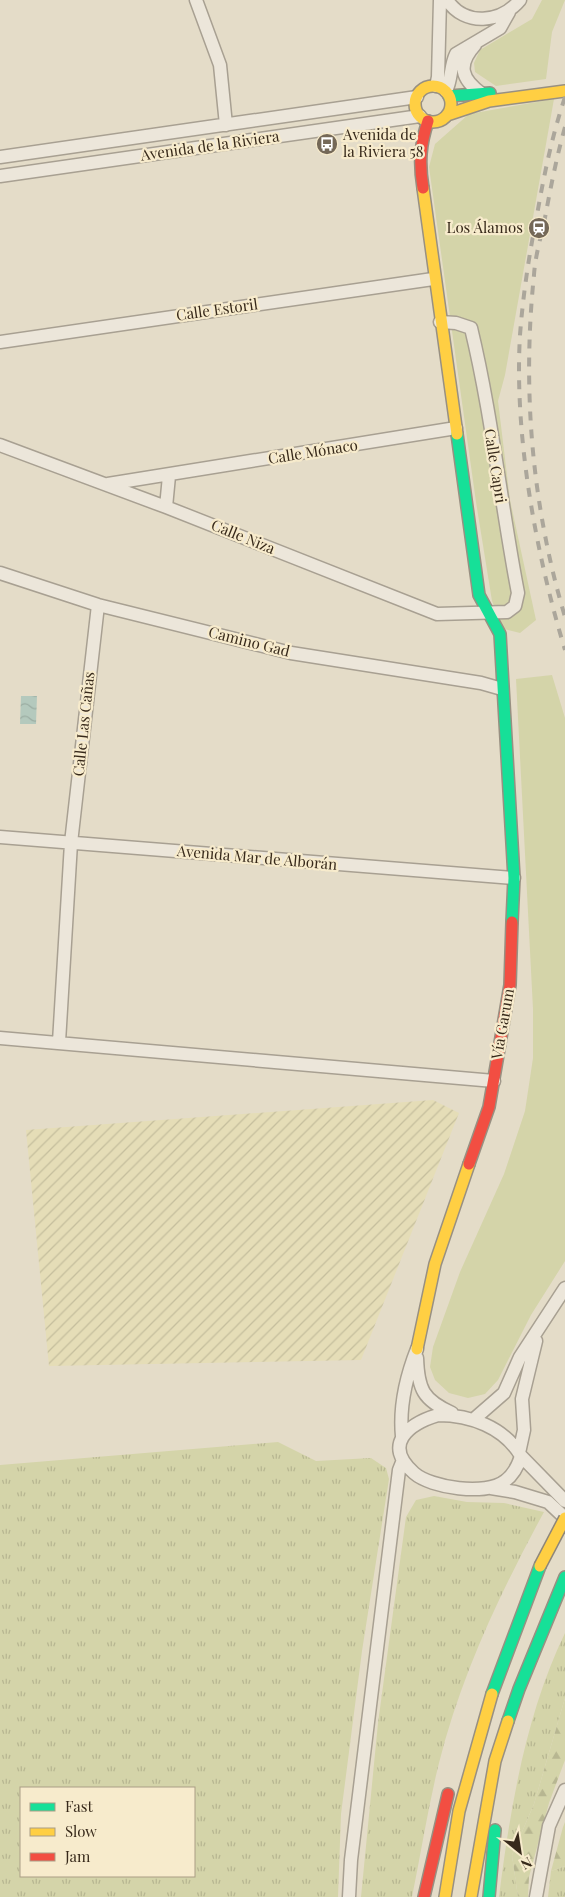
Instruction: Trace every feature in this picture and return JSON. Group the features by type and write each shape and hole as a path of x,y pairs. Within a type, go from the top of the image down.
{"main road":[{"path":"502,689 500,634 496,622 487,611 479,595 433,279 419,162 424,119 416,107 417,97 425,88 482,94 565,84"},
{"path":"444,91 451,106 447,116"},
{"path":"424,119 438,121 489,101 565,91"},
{"name":"Vía Garum","path":"417,1349 434,1264 489,1107 510,986 514,878 502,689"},
{"path":"445,1897 464,1782 482,1718 506,1648 540,1566 565,1518"},
{"path":"471,1897 495,1761 519,1689 564,1579"},
{"path":"518,1728 519,1689"},
{"path":"466,1743 482,1718"},
{"path":"424,1897 450,1786"},
{"path":"489,1897 501,1796"}],"street":[{"path":"196,0 220,65 226,125"},
{"path":"440,0 438,77 444,91"},
{"path":"447,0 452,7 465,16 481,20 496,18 509,12"},
{"path":"444,91 451,81 452,61 456,54 500,28 509,12 520,0"},
{"path":"478,41 467,54 463,65 466,80 482,94"},
{"name":"Avenida de la Riviera","path":"0,157 417,97"},
{"name":"Avenida de la Riviera","path":"0,176 424,119"},
{"name":"Calle Estoril","path":"0,342 433,279"},
{"name":"Calle Capri","path":"440,322 456,323 471,328 481,369 518,593 515,606 507,612 487,611"},
{"name":"Calle Mónaco","path":"105,484 169,476 456,428"},
{"name":"Calle Niza","path":"0,445 166,507 438,614 487,611"},
{"path":"166,507 169,476"},
{"name":"Camino Gad","path":"0,573 98,605 291,653 471,681 502,689"},
{"name":"Calle Las Cañas","path":"59,1042 71,843 98,605"},
{"name":"Avenida Mar de Alborán","path":"0,837 514,878"},
{"path":"0,1038 494,1081"},
{"path":"473,1420 504,1393 520,1357 565,1288"},
{"path":"488,1488 504,1482 518,1466 524,1430 522,1399 539,1329"},
{"name":"Vía Garum","path":"417,1349 417,1378 421,1389 435,1405 457,1415"},
{"name":"Vía Garum","path":"402,1436 401,1409 409,1371 417,1349"},
{"path":"565,1501 520,1455 514,1444 500,1432 473,1420 457,1415 438,1415 418,1421 402,1436 400,1445 403,1460 415,1474 431,1483 450,1487 488,1488 515,1492 548,1502 565,1518"},
{"path":"349,1897 355,1830 399,1470 403,1460"},
{"path":"536,1897 548,1826 565,1790"}],"shaded area":[{"path":"433,1100 459,1113 361,1360 49,1366 26,1130"}],"green space":[{"path":"542,0 565,0 552,32 546,79 496,86 475,72 474,63 480,50 532,19"},
{"path":"554,99 505,375 498,401 510,500 536,620 520,633 504,629 492,601 476,502 429,167 435,144 469,114"},
{"path":"552,675 565,718 565,1261 531,1315 498,1380 485,1394 468,1398 449,1393 435,1380 430,1367 433,1347 460,1272 504,1174 525,1111 533,1058 533,1009 516,679"},
{"path":"278,1442 316,1461 371,1458 386,1468 389,1479 362,1651 341,1814 338,1897 0,1897 0,1465"},
{"path":"434,1496 467,1502 504,1503 544,1512 484,1634 448,1730 435,1780 412,1897 361,1897 378,1723 406,1517 416,1500"},
{"path":"565,1633 565,1698 534,1804 512,1855 518,1897 499,1897 514,1796 530,1728 551,1664"},
{"path":"565,1698 565,1760 549,1803 529,1877 528,1897 518,1897 512,1855 534,1804"},
{"path":"565,1822 565,1866 551,1871 563,1827"},
{"path":"565,1866 565,1897 548,1897 551,1871"}],"water":[{"path":"21,696 37,696 36,724 20,724"}],"railway":[{"path":"565,97 542,185 529,260 521,320 519,374 520,413 529,494 536,535 554,613 565,650"},
{"path":"565,127 535,262 529,361 533,448 538,490 545,533 565,617"}],"traffic: fast":[{"path":"449,96 490,93"},
{"path":"457,434 479,595 500,634 514,878 512,922"},
{"path":"492,1694 540,1566"},
{"path":"508,1721 519,1689 565,1577"},
{"path":"489,1897 495,1830"}],"traffic: slow":[{"path":"433,86 446,91 451,104 446,117 433,122 420,117 415,104 420,91 433,86"},
{"path":"447,115 489,101 565,91"},
{"path":"423,188 457,434"},
{"path":"417,1349 435,1264 469,1164"},
{"path":"540,1566 565,1518"},
{"path":"445,1897 459,1811 492,1694"},
{"path":"471,1897 495,1761 508,1721"}],"traffic: jam":[{"path":"423,188 421,154 428,121"},
{"path":"469,1164 489,1107 510,985 512,922"},
{"path":"424,1897 448,1794"}],"place":[{"name":"Avenida de la Riviera 58","path":"327,144"},
{"name":"Los Álamos","path":"539,228"}]}
